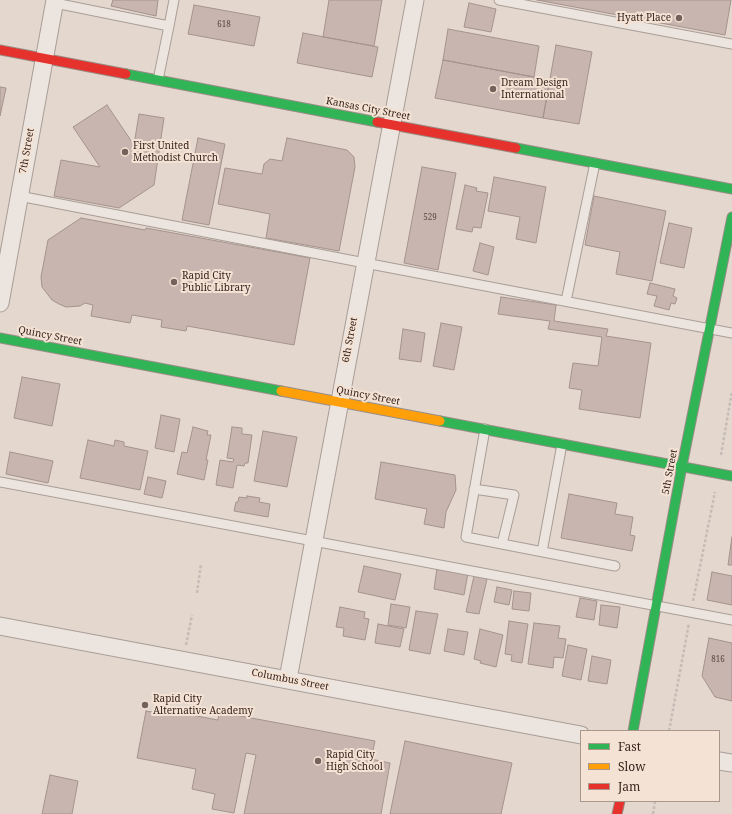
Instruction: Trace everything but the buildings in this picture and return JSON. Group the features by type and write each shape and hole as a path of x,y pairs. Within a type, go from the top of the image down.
{"street":[{"name":"6th Street","path":"288,680 414,0"},
{"name":"7th Street","path":"0,303 55,2"},
{"name":"Kansas City Street","path":"0,50 732,189"},
{"name":"5th Street","path":"633,730 682,466 732,217"},
{"name":"Quincy Street","path":"0,338 732,476"},
{"name":"Columbus Street","path":"0,626 580,735"},
{"path":"720,761 732,763"},
{"path":"618,814 620,802"}],"lane":[{"path":"158,80 174,0"},
{"path":"499,0 732,44"},
{"path":"55,2 169,26"},
{"path":"566,301 595,163"},
{"path":"19,196 732,333"},
{"path":"485,430 466,537 615,566"},
{"path":"542,552 562,444"},
{"path":"0,482 732,620"},
{"path":"474,489 514,495 502,544"}],"path":[{"path":"669,730 719,473 724,433 732,391"},
{"path":"197,592 201,564"},
{"path":"186,646 192,615"},
{"path":"653,814 656,802"}],"traffic: fast":[{"path":"126,74 377,122"},
{"path":"516,148 732,189"},
{"path":"633,730 682,466 732,217"},
{"path":"0,338 281,391"},
{"path":"440,421 732,476"}],"traffic: slow":[{"path":"281,391 440,421"}],"traffic: jam":[{"path":"0,50 126,74"},
{"path":"377,122 516,148"},
{"path":"617,814 620,802"}],"place":[{"name":"Hyatt Place","path":"679,18"},
{"name":"Dream Design International","path":"493,89"},
{"name":"First United Methodist Church","path":"125,152"},
{"name":"Rapid City Public Library","path":"174,282"},
{"name":"Rapid City Alternative Academy","path":"145,705"},
{"name":"Rapid City High School","path":"318,761"}]}
